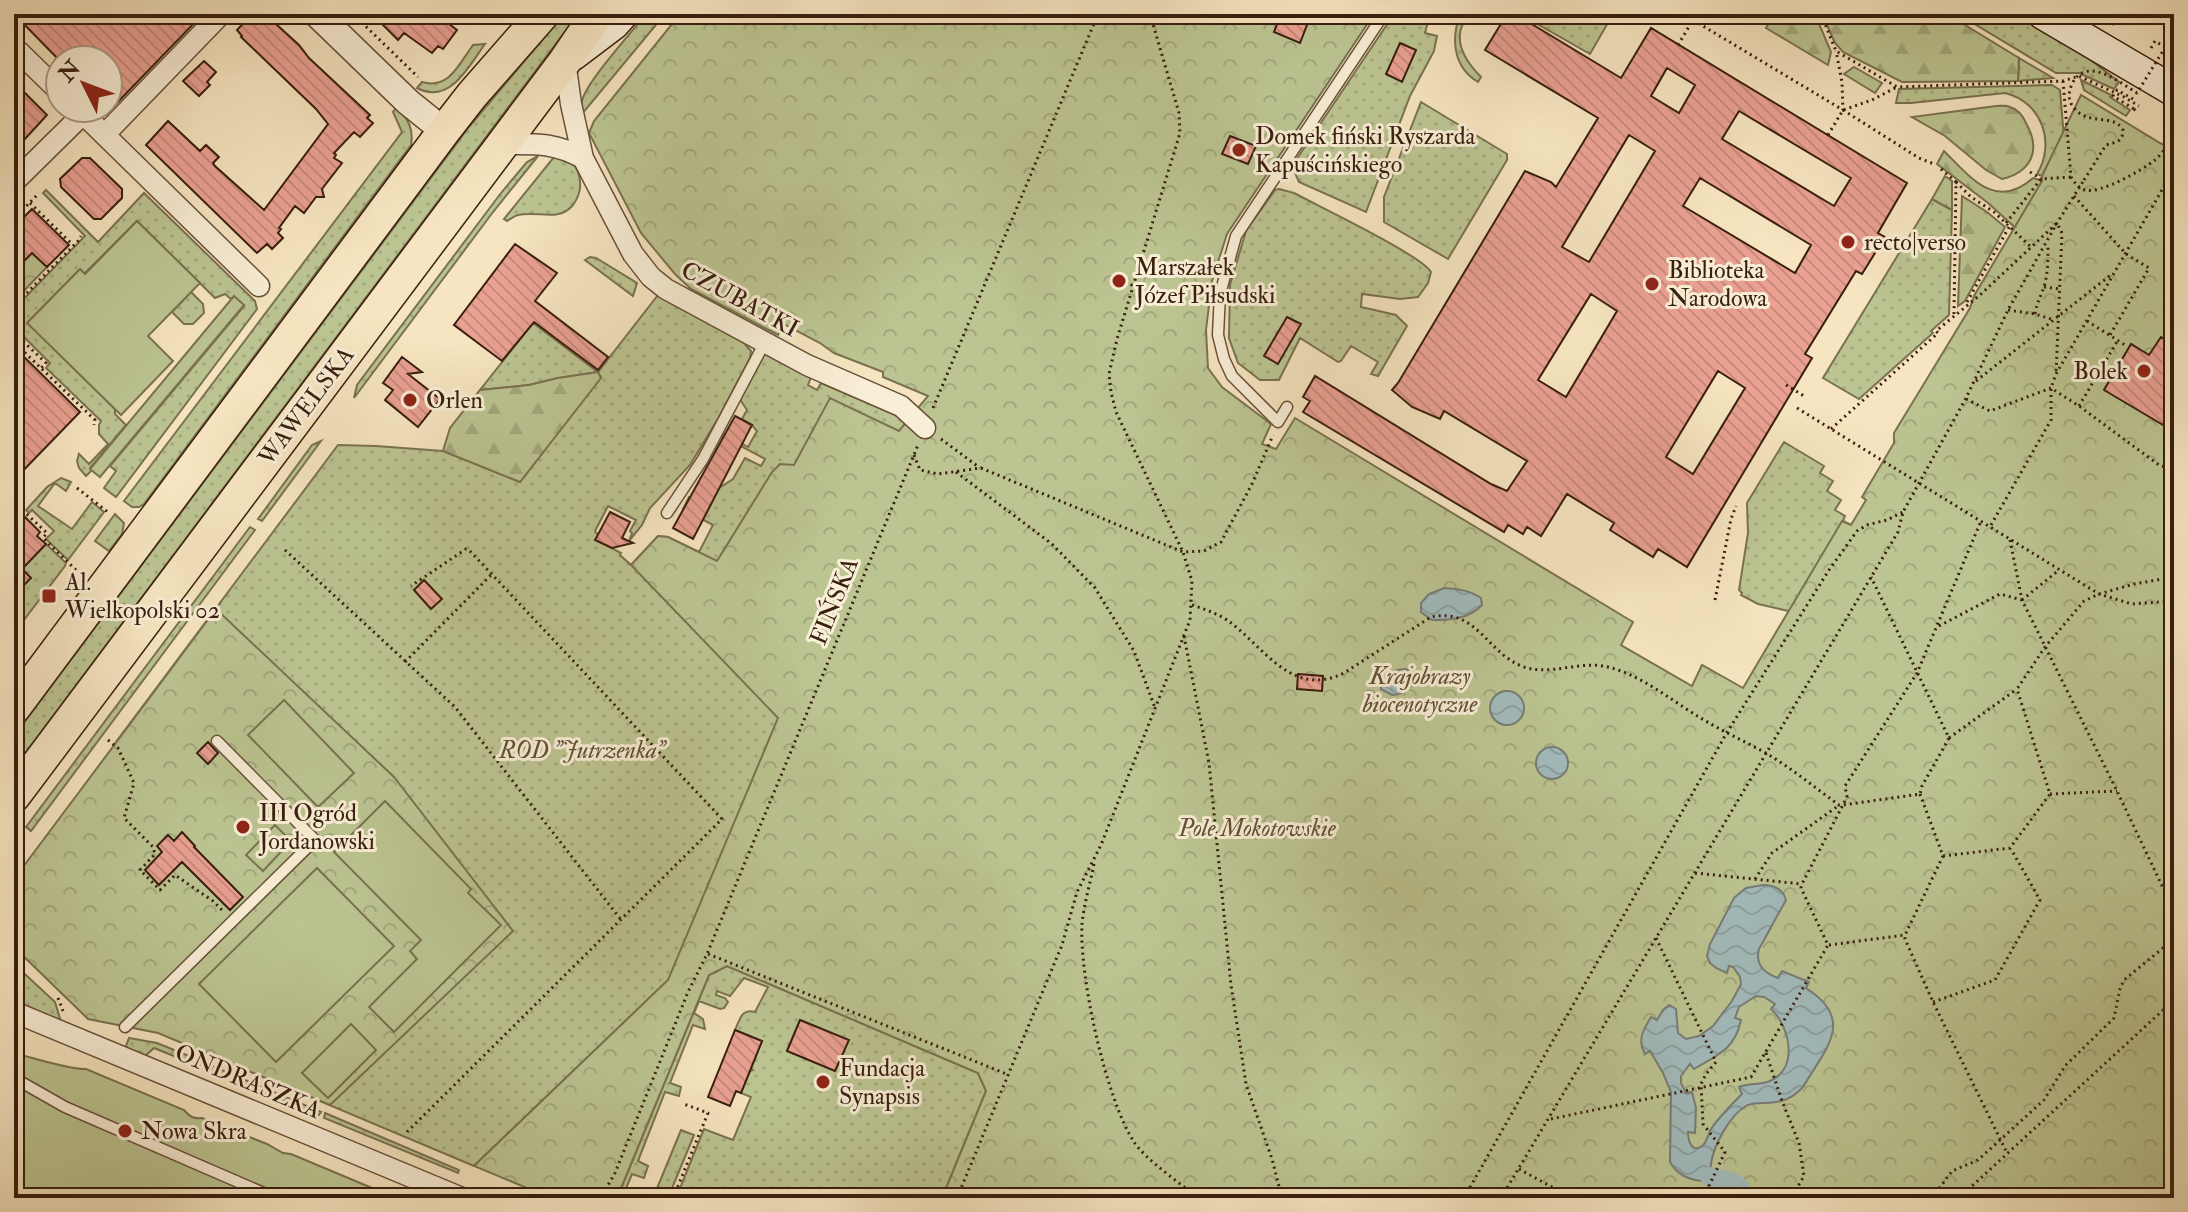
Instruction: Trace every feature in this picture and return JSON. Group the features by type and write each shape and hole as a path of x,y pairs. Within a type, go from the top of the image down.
{"main road":[{"path":"507,56 525,14"},
{"path":"14,708 444,131 543,14"},
{"name":"WAWELSKA","path":"14,796 565,61 597,14"},
{"path":"565,61 623,14"},
{"path":"2043,14 2174,91"}],"street":[{"path":"105,134 221,14"},
{"path":"317,14 408,102 444,131"},
{"path":"14,47 44,76"},
{"name":"CZUBATKI","path":"565,61 583,158 633,254 651,277 666,289 807,365 901,406 925,428"},
{"path":"14,182 68,124"},
{"path":"94,124 259,286"},
{"path":"503,144 550,145 583,158"},
{"name":"ONDRASZKA","path":"14,1012 462,1198"}],"lane":[{"path":"1287,407 1278,422 1232,376 1218,335 1220,294 1236,236 1384,14"},
{"path":"667,513 703,459 765,342"},
{"path":"125,1027 315,840 217,741"},
{"path":"14,1078 65,1107 275,1198"}],"path":[{"path":"353,14 418,77"},
{"name":"FIŃSKA","path":"597,1198 615,1173 1098,14"},
{"path":"957,1198 1062,945 1077,892 1094,860 1190,620 1193,605 1192,581 1183,552 1116,412 1109,374 1180,133 1179,113 1150,14"},
{"path":"1683,14 1919,158 1934,164"},
{"path":"1821,14 1836,51 1842,82 1843,110 1828,135"},
{"path":"2105,14 2113,25 2123,31"},
{"path":"2169,14 2174,17"},
{"path":"1678,45 1693,20"},
{"path":"1501,1198 1898,532 1903,512 2057,223 2106,145 2123,138 2123,130 2116,122 2087,118 2075,111 2070,101 2073,83 2084,72 2097,71 2137,93 2174,33"},
{"path":"2151,48 2155,41 2174,53"},
{"path":"2143,43 2166,57"},
{"path":"1836,51 1897,87"},
{"path":"1843,110 1897,87 2063,81 2079,76 2124,97 2136,109 2113,96 2117,90 2133,99"},
{"path":"2063,81 2071,177 2085,190 2108,186 2151,163 2174,135"},
{"path":"2168,144 2174,145"},
{"path":"1941,169 2031,247"},
{"path":"1990,527 2051,420 2051,388 2056,374 2174,169"},
{"path":"2030,172 2041,179 2071,177"},
{"path":"1965,306 2008,225 2041,179"},
{"path":"1954,314 1956,182"},
{"path":"14,219 39,193"},
{"path":"2074,196 2126,254 2149,268 2110,335"},
{"path":"30,203 74,246"},
{"path":"1831,429 2057,223"},
{"path":"2056,374 2062,233 2057,223"},
{"path":"14,306 81,236"},
{"path":"2035,314 2044,287 2049,241"},
{"path":"1974,382 2115,272"},
{"path":"1119,281 1135,286"},
{"path":"2044,287 2059,289"},
{"path":"2008,310 2057,319"},
{"path":"2087,321 2125,345"},
{"path":"2079,406 2118,340"},
{"path":"18,348 24,342 46,363 41,368 95,420 94,425"},
{"path":"1786,385 1804,396"},
{"path":"1966,398 1990,411 2051,388"},
{"path":"2051,388 2159,465 2174,470"},
{"path":"1797,408 2099,594 2132,604 2174,601"},
{"path":"925,428 981,468 1183,552 1204,551 1221,542 1252,484 1267,446"},
{"path":"914,455 920,470 938,474 981,468"},
{"path":"955,471 1052,544 1095,588 1134,651 1155,708"},
{"path":"77,488 109,513"},
{"path":"18,506 47,533 43,538 76,570"},
{"path":"1715,600 1736,506"},
{"path":"1464,1198 1726,734 1851,536 1861,527 1903,512"},
{"path":"1828,945 1801,888 1802,884 1847,797 1845,786 1917,673 1981,521"},
{"path":"2009,539 2022,600 2174,911"},
{"path":"407,1132 722,819 473,554 466,549 411,586"},
{"path":"285,550 455,707 622,921"},
{"path":"2022,600 2059,570"},
{"path":"405,662 492,574"},
{"path":"1871,577 1949,738"},
{"path":"2007,1153 1933,1002 1905,935 1943,856 1920,794 1922,786 1949,738 2017,689 2045,647 2084,601 2134,584 2174,577"},
{"path":"1937,627 2000,594 2022,600"},
{"path":"1193,605 1225,619 1279,666 1299,677 1326,679 1334,678 1431,617 1444,615 1461,618 1505,656 1522,666 1548,670 1590,665 1608,667 1635,678 1726,734 1766,754 1841,805"},
{"path":"1184,635 1209,763 1231,985 1246,1084 1282,1198"},
{"path":"2017,689 2050,794"},
{"path":"108,740 118,748 134,783 124,818 153,847 155,854 140,870 160,890 173,874 213,901 232,920"},
{"path":"2050,794 2117,791"},
{"path":"1755,879 1772,853 1841,805 1920,794"},
{"path":"1943,856 2010,848 2050,794"},
{"path":"1933,1002 1995,980 2040,900 2010,848"},
{"path":"1094,860 1082,924 1094,1023 1106,1071 1122,1120 1136,1145 1198,1198"},
{"path":"1695,873 1802,884"},
{"path":"1828,945 1905,935"},
{"path":"1656,938 1716,1062 1706,1074 1701,1088 1703,1124 1725,1152 1709,1186 1714,1198"},
{"path":"1932,1198 1952,1171 1974,1163 2044,1100 2065,1066 2114,1018 2124,980 2174,939"},
{"path":"1550,1119 1751,1077 1828,945"},
{"path":"707,954 1009,1075"},
{"path":"1959,1198 2174,1000"},
{"path":"1766,1053 1799,1143 1804,1176 1791,1198"},
{"path":"673,1198 708,1113 684,1104"},
{"path":"1518,1169 1572,1198"}],"green space":[{"path":"564,14 578,14 14,768 14,736 469,127"},
{"path":"646,14 665,14 582,114 582,101 592,82"},
{"name":"Pole Mokotowskie","path":"680,14 1374,14 1227,234 1212,281 1206,330 1208,368 1222,387 1271,424 1262,444 1276,449 1295,418 1633,622 1621,645 1692,686 1702,665 1743,688 1842,521 1851,525 1866,500 1862,497 1894,443 1894,433 2042,181 2081,95 2174,149 2174,1198 942,1198 986,1091 978,1073 727,966 709,975 617,1198 551,1198 474,1166 668,980 778,718 631,565 658,536 668,537 717,561 772,472 780,464 794,465 830,398 899,431 928,396 883,377 883,372 834,353 784,324 778,335 691,289 641,233 589,133 594,121"},
{"path":"1394,14 1430,14 1425,33 1437,36 1434,51 1410,96 1366,212 1299,182 1292,166"},
{"path":"1460,14 1467,14 1460,32 1461,46 1469,63 1481,77 1478,82 1463,69 1456,52"},
{"path":"1520,14 1613,14 1590,54"},
{"path":"1774,14 1815,14 1831,52 1828,65 1766,28"},
{"path":"1822,14 1947,14 2019,58 2018,81 1902,82 1843,52 1835,43"},
{"path":"1958,14 2019,14 2078,50 2119,82 2114,89 2079,73 2056,73"},
{"path":"485,44 465,73 449,88 429,92 417,88 422,82 446,79 473,45"},
{"path":"2019,58 2053,78 2018,81"},
{"path":"1854,67 1882,83 1875,93 1844,74"},
{"path":"2081,80 2111,95 2130,110 2126,116 2084,90"},
{"path":"2052,85 2060,90 2067,174 2037,174 2045,150 2042,125 2028,105 2018,98 2005,93 1896,103 1899,89"},
{"path":"1421,102 1507,154 1507,160 1448,259 1384,222 1384,197"},
{"path":"2008,106 2018,112 2026,122 2033,143 2031,159 2026,166 2002,179 1986,170 1945,136 1912,117"},
{"path":"397,107 409,124 411,145 144,504 132,507 124,501 402,132 393,112"},
{"path":"1944,151 1974,180 1996,191 2007,192 2033,178 2043,181 2031,242 1988,203 1937,164"},
{"path":"558,152 578,172 580,191 573,205 554,215 525,214 507,221 504,219"},
{"path":"538,156 354,398 357,385 501,193 527,162"},
{"path":"1945,176 1952,181 1952,210 1932,199"},
{"path":"46,190 98,242 144,193 255,301 257,309 116,497 104,488 116,471 110,466 244,306 225,294 215,298 137,221 84,274 79,270 28,322 115,409 115,414 126,425 86,476 79,468 79,454 89,464 108,444 99,434 101,421 46,368 50,363 24,337 14,346 14,309 85,236 43,193"},
{"path":"1275,190 1294,193 1368,231 1409,254 1431,272 1428,283 1418,297 1400,299 1362,294 1361,307 1396,315 1407,326 1378,376 1371,374 1378,362 1351,346 1338,362 1300,338 1279,380 1260,380 1238,363 1229,338 1230,285 1246,231"},
{"path":"1962,196 2005,227 1965,301 1958,306"},
{"path":"1932,199 1952,210 1949,315 1859,399 1823,378"},
{"path":"137,221 200,283 148,336 173,361 121,415 27,323 80,269 85,274"},
{"path":"32,253 47,267 14,301 14,271"},
{"path":"590,257 637,283 633,296 585,260"},
{"path":"191,292 203,304 204,313 193,324 184,324 172,312"},
{"name":"ROD \"Jutrzenka\"","path":"658,295 739,337 751,351 719,417 690,465 650,508 629,541 636,520 608,506 595,531 598,535 596,540 621,553 631,565 658,536 668,537 699,552 713,525 683,509 689,497 709,507 719,488 733,479 745,458 761,466 765,459 722,436 723,433 748,447 757,431 742,419 747,410 739,398 763,352 811,377 808,385 817,390 821,383 902,418 906,424 675,995 668,980 474,1166 206,1053 116,742 338,445 443,451 520,482 601,377 597,372 529,385 480,390 533,323 598,372"},
{"path":"234,296 244,305 100,477 90,469"},
{"path":"598,372 601,378 520,482 443,451 450,428 480,390 529,385"},
{"path":"321,441 262,521 258,519 312,445"},
{"path":"1784,442 1824,466 1820,473 1833,481 1827,491 1841,500 1835,510 1845,516 1843,521 1851,525 1865,503 1884,516 1797,613 1758,604 1741,595 1739,590 1748,533 1747,503"},
{"path":"61,478 71,482 66,491 55,483 38,506 72,529 92,502 104,512 68,560 46,539 54,531 32,510 29,513 26,510 47,487"},
{"path":"115,514 124,523 122,534 109,551 95,541"},
{"path":"250,527 255,530 31,831 26,827"},
{"path":"46,544 66,563 65,566 14,633 14,595 31,578 22,569"},
{"name":"III Ogród Jordanowski","path":"216,609 394,777 513,931 330,1105 158,1033 88,1019 14,947 14,879"},
{"path":"284,700 354,773 318,807 248,735"},
{"path":"385,801 471,889 468,893 501,925 394,1032 369,1007 417,959 410,951 421,940 334,852"},
{"path":"275,825 291,841 263,871 246,855"},
{"path":"317,868 394,946 276,1062 199,984"},
{"path":"14,964 55,1002 61,1022 14,1003"},
{"name":"Fundacja Synapsis","path":"727,966 978,1073 986,1091 942,1198 676,1198 704,1129 733,1140 751,1097 741,1093 753,1070 751,1068 762,1041 735,1030 744,1013 755,1012 768,987 744,978 730,996 717,991 716,995 728,1002 724,1008 699,1001 694,1013 703,1019 705,1029 693,1025 670,1083 681,1087 679,1096 665,1092 638,1161 648,1166 644,1178 632,1174 622,1198 617,1198 709,975","holes":["800,1020 848,1040 835,1071 787,1051"]},
{"path":"351,1024 376,1050 328,1098 302,1073"},
{"path":"129,1038 157,1043 194,1058 191,1063 154,1048 144,1057 129,1050 126,1046"},
{"name":"Nowa Skra","path":"25,1056 86,1069 184,1110 192,1117 202,1118 396,1198 14,1198 14,1057"},
{"path":"198,1060 321,1112 318,1116 197,1066"},
{"path":"325,1113 459,1170 458,1173 324,1118"},
{"path":"681,1130 694,1135 668,1198 653,1198"}],"water":[{"path":"1444,588 1472,593 1481,598 1482,605 1465,616 1432,620 1421,612 1421,603 1429,594"},
{"path":"1405,669 1414,673 1414,682 1409,689 1392,695 1381,689 1382,680 1387,674"},
{"path":"1507,691 1519,696 1524,708 1519,720 1507,725 1495,720 1490,708 1495,696"},
{"path":"1552,747 1564,751 1568,763 1564,775 1552,779 1540,775 1536,763 1540,751"},
{"path":"1771,886 1778,888 1785,896 1786,900 1759,949 1760,963 1765,971 1778,978 1782,971 1809,982 1806,988 1830,1011 1832,1035 1799,1091 1781,1101 1748,1105 1734,1116 1715,1149 1708,1179 1695,1180 1685,1177 1670,1162 1671,1092 1650,1051 1645,1054 1642,1035 1651,1017 1657,1020 1669,1005 1676,1009 1678,1033 1686,1039 1699,1036 1713,1026 1732,1001 1741,984 1740,977 1733,967 1729,966 1727,973 1716,968 1707,956 1734,898 1746,888","holes":["1756,996 1775,1004 1771,1009 1778,1016 1787,1036 1785,1067 1770,1081 1739,1087 1742,1094 1714,1124 1704,1145 1695,1148 1688,1132 1695,1133 1696,1108 1692,1092 1686,1093 1681,1076 1690,1064 1694,1069 1730,1045 1741,1020 1735,1018 1739,1007"]}],"building":[{"path":"14,14 203,14 124,96 124,44 44,45"},
{"path":"252,14 265,14 370,115 367,118 373,123 360,137 354,132 334,153 334,158 342,163 322,189 324,197 316,197 304,213 295,206 279,228 278,233 283,238 272,249 267,244 257,253 146,145 168,121 200,151 206,145 219,157 213,163 215,166 264,210 328,124 241,37 237,30"},
{"path":"372,14 436,14 457,30 443,49 438,46 432,53 404,33 398,40"},
{"path":"1281,14 1307,25 1300,43 1274,32"},
{"name":"Biblioteka Narodowa","path":"1507,14 1515,14 1621,78 1651,28 1907,183 1878,233 1885,237 1862,274 1856,271 1805,354 1812,358 1687,567 1658,549 1653,557 1610,530 1614,523 1567,494 1541,536 1527,527 1523,534 1508,525 1504,532 1303,412 1310,401 1303,397 1315,376 1507,491 1527,461 1444,411 1440,419 1412,407 1392,390 1525,171 1556,187 1598,118 1485,50","holes":["1667,68 1695,85 1679,113 1651,96","1739,111 1851,178 1834,206 1722,139","1629,135 1655,151 1589,262 1562,247","1700,178 1811,245 1795,273 1683,206","1591,294 1617,311 1566,397 1538,380","1718,371 1745,388 1693,474 1666,457"]},
{"path":"1400,43 1416,50 1402,82 1386,74"},
{"path":"204,61 216,72 207,82 210,85 199,96 183,81"},
{"path":"21,89 44,112 44,118 14,151 14,96"},
{"name":"Domek fiński Ryszarda Kapuścińskiego","path":"1230,136 1256,146 1248,164 1222,154"},
{"path":"82,158 90,158 122,189 122,198 101,219 94,219 61,187 60,179"},
{"path":"32,209 69,245 47,267 32,253 14,271 14,233 22,225 19,222"},
{"path":"515,244 557,273 535,301 608,357 598,370 534,322 502,361 454,325"},
{"path":"1287,317 1301,324 1278,364 1264,356"},
{"name":"Bolek","path":"2161,337 2174,345 2174,415 2169,415 2163,425 2104,390 2131,344 2149,355"},
{"path":"14,347 80,412 14,480"},
{"path":"402,357 422,372 408,374 440,399 418,427 385,400 393,390 383,383"},
{"path":"735,416 752,425 693,539 673,528"},
{"path":"610,512 630,522 622,538 633,543 612,548 595,540"},
{"path":"25,517 40,532 37,536 46,544 22,569 31,578 14,595 14,528"},
{"path":"424,580 442,599 431,609 414,590"},
{"path":"1298,674 1323,676 1322,691 1297,689"},
{"path":"208,742 218,753 208,764 197,753"},
{"path":"182,832 243,897 230,910 182,862 159,885 145,870 162,852 157,846 168,835 174,841"},
{"path":"800,1020 849,1040 835,1071 787,1051"},
{"path":"735,1030 762,1041 741,1093 736,1091 730,1106 708,1097"}],"waterway":[{"path":"1710,1177 1733,1183 1742,1194 1740,1198"}],"place":[{"name":"Domek fiński Ryszarda Kapuścińskiego","path":"1239,150"},
{"name":"recto|verso","path":"1848,242"},
{"name":"Marszałek Józef Piłsudski","path":"1119,281"},
{"name":"Biblioteka Narodowa","path":"1652,284"},
{"name":"Bolek","path":"2144,371"},
{"name":"Orlen","path":"410,400"},
{"name":"Al. Wielkopolski 02","path":"49,596"},
{"name":"III Ogród Jordanowski","path":"243,827"},
{"name":"Fundacja Synapsis","path":"823,1082"},
{"name":"Nowa Skra","path":"125,1131"}],"park label":[{"name":"Krajobrazy biocenotyczne","path":"1420,690"}]}
